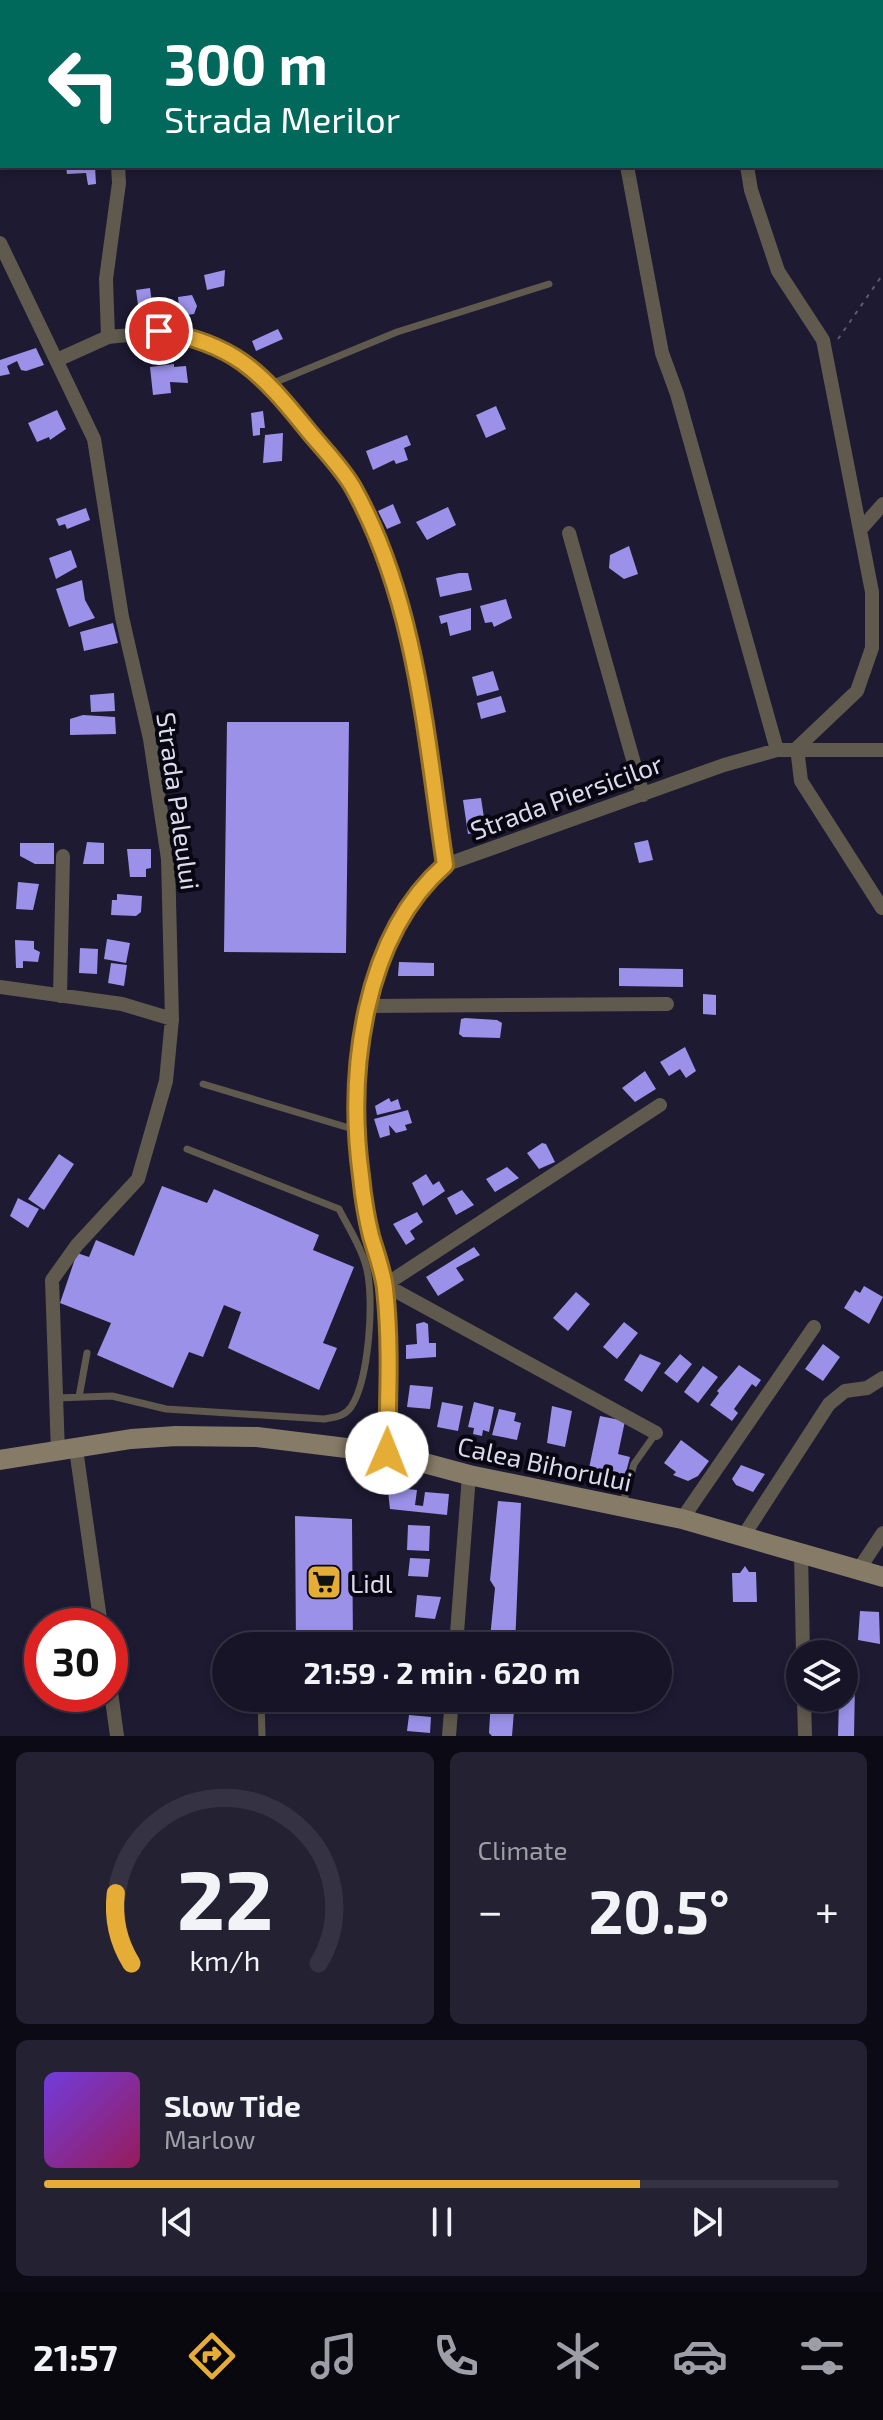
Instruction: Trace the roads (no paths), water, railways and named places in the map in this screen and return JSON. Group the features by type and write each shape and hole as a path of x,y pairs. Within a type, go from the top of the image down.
{"main road":[{"name":"Calea Bihorului","path":"0,1460 131,1439 176,1436 257,1437 387,1453 469,1475 682,1519 883,1577"}],"street":[{"path":"108,337 106,279 119,183 118,168"},
{"path":"627,168 662,353 777,750"},
{"path":"747,168 751,190 778,271 823,340 861,529 877,646 857,691 797,748 801,781 882,908"},
{"name":"Strada Paleului","path":"0,243 94,439 122,617 150,739 168,859 172,1019 166,1081 138,1179 69,1254 52,1280 57,1398 98,1608"},
{"path":"57,360 108,337 159,331 189,336 225,348 269,385 354,488 384,557 410,640 445,865"},
{"path":"861,529 883,504"},
{"path":"569,533 643,795"},
{"name":"Strada Piersicilor","path":"387,1453 385,1285 368,1217 359,1131 359,1086 367,1006 382,954 400,915 419,889 445,865 643,795 777,750 883,750"},
{"path":"60,996 63,856"},
{"path":"0,987 122,1004 172,1019"},
{"path":"367,1006 667,1004"},
{"path":"656,1433 385,1285 660,1105"},
{"path":"682,1519 814,1327"},
{"path":"744,1535 829,1404 845,1391 867,1388 883,1378"},
{"path":"457,1632 469,1475"},
{"path":"859,1569 883,1533"},
{"path":"801,1552 803,1640"},
{"path":"114,1712 117,1736"},
{"path":"449,1736 451,1712"},
{"path":"804,1712 805,1736"}],"lane":[{"path":"269,385 397,332 549,284"},
{"path":"203,1084 359,1131"},
{"path":"57,1398 112,1396 166,1409 324,1419 340,1416 352,1405 369,1341 371,1295 366,1264 339,1209 187,1149"},
{"path":"79,1397 87,1353"},
{"path":"622,1505 634,1464 656,1433"},
{"path":"261,1712 262,1736"}],"place":[{"name":"Lidl","path":"324,1582"}]}
